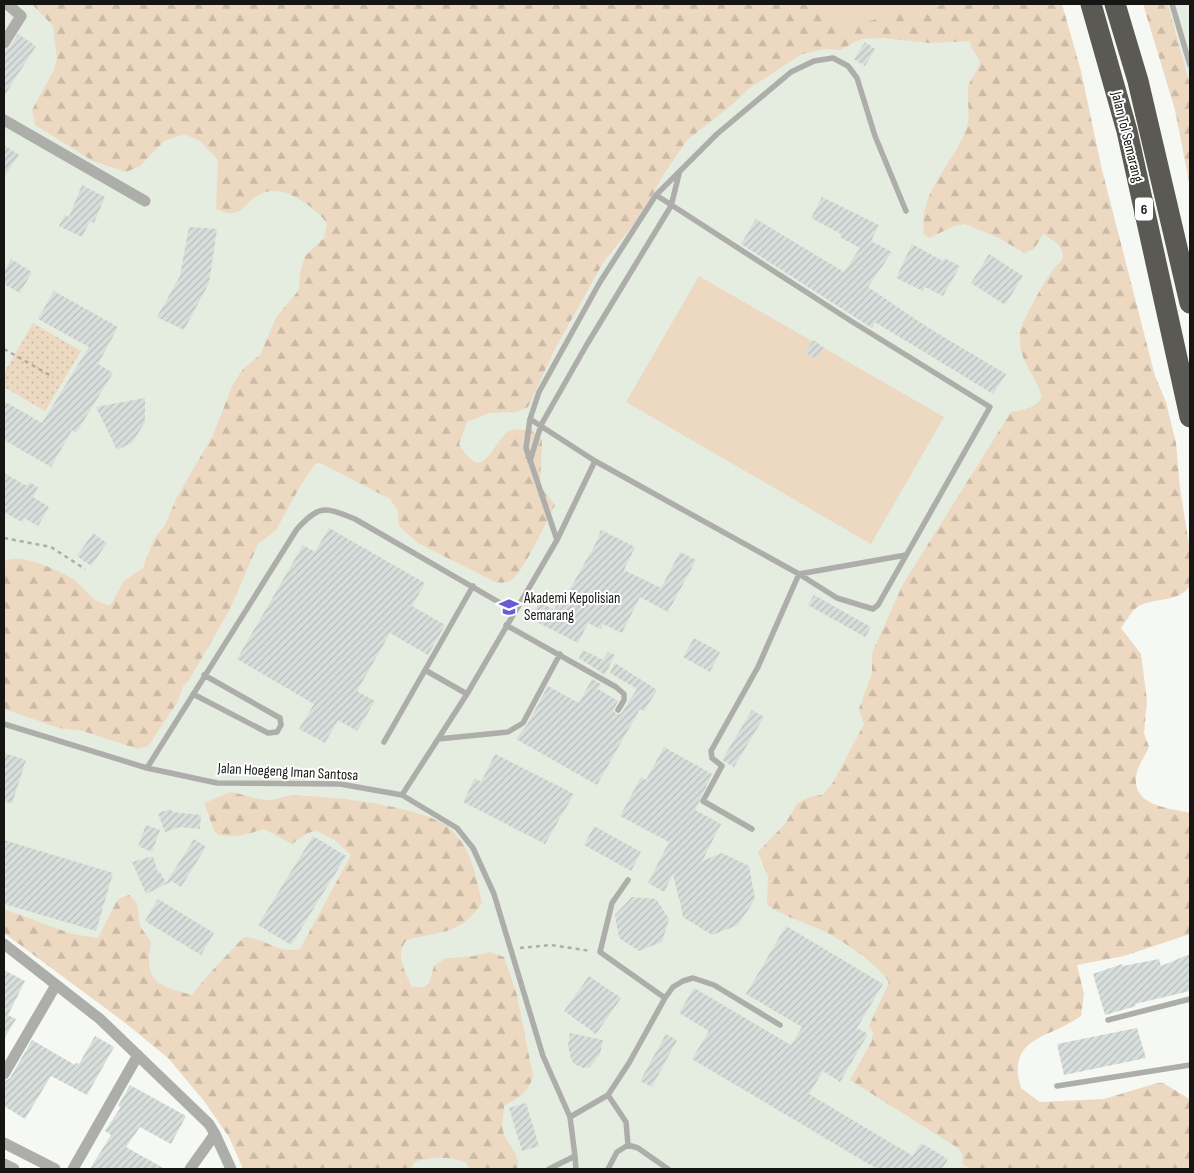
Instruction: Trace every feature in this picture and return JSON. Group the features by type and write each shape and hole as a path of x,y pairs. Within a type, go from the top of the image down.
{"highway":[{"name":"Jalan Tol Semarang","path":"1091,4 1127,131 1190,417"},
{"name":"Jalan Tol Semarang","path":"1115,4 1138,81 1190,303"}],"street":[{"path":"4,43 21,16 7,4"},
{"path":"4,120 145,201"},
{"path":"4,944 100,1019 208,1124 215,1134 231,1169"},
{"path":"4,1074 56,985"},
{"path":"72,1169 138,1055"},
{"path":"190,1169 215,1134"},
{"path":"4,1142 56,1169"},
{"path":"4,1164 14,1169"}],"lane":[{"path":"1172,4 1190,66"},
{"path":"557,540 526,448 530,419 539,392 600,282 656,195 717,134 791,72 814,61 833,58 848,66 857,78 875,136 906,211"},
{"path":"530,462 541,425 586,346 671,206 679,174"},
{"path":"530,419 595,461 799,574 837,598 873,609 878,605 990,407 851,321 656,195"},
{"path":"402,795 467,694 557,540 595,461"},
{"path":"146,768 297,530 312,514 329,509 356,518 514,611"},
{"path":"799,574 906,555"},
{"path":"752,829 703,801 722,766 712,758 711,751 758,667 799,574"},
{"path":"384,742 473,586"},
{"path":"506,626 560,654 624,694 624,700 618,710"},
{"path":"438,739 508,732 523,723 560,654"},
{"path":"425,670 467,694"},
{"path":"193,694 268,733 277,732 282,725 280,718 270,710 204,675"},
{"name":"Jalan Hoegeng Iman Santosa","path":"4,724 146,768 217,783 340,784 402,795 457,828 473,848 494,894 543,1056 570,1117 576,1169"},
{"path":"628,880 612,903 600,952 665,998"},
{"path":"570,1117 608,1095 629,1063 665,998 673,987 693,978 714,985 780,1025"},
{"path":"1108,1020 1190,999"},
{"path":"1057,1086 1190,1065"},
{"path":"608,1095 626,1122 628,1145"},
{"path":"608,1169 617,1152 628,1145 638,1148 668,1169"},
{"path":"549,1169 575,1156"}],"path":[{"path":"4,349 53,377"},
{"path":"4,538 51,547 85,569"},
{"path":"511,949 551,945 600,952"}],"shaded area":[{"name":"Akademi Kepolisian Semarang","path":"4,4 1030,4 1087,119 983,1169 259,1169 180,1048 4,920"},
{"path":"1168,4 1190,4 1190,85 1187,74"}],"green space":[{"path":"32,4 1062,4 1081,71 1102,170 1155,376 1166,402 1176,443 1180,488 1190,551 1190,585 1180,595 1139,606 1121,628 1141,654 1147,701 1144,733 1149,747 1139,765 1136,777 1137,787 1140,795 1155,804 1190,813 1190,934 1124,956 1077,965 1084,994 1081,1016 1034,1041 1025,1048 1020,1058 1018,1071 1021,1088 1040,1102 1104,1099 1157,1083 1163,1083 1188,1098 1190,1102 1190,1169 970,1169 962,1164 963,1155 958,1148 850,1080 872,1041 873,1032 869,1026 889,982 884,975 858,952 837,939 767,905 768,876 758,852 785,824 797,804 807,798 824,794 834,781 864,724 859,709 872,673 872,653 903,584 1011,412 1024,410 1036,404 1042,397 1021,351 1020,332 1024,320 1039,292 1052,271 1062,260 1061,248 1056,242 1043,234 1034,249 1024,253 999,238 965,224 954,226 929,238 924,235 923,219 931,192 960,144 966,130 969,114 968,88 980,61 971,47 970,41 930,43 883,38 861,39 840,50 825,49 802,54 748,89 733,104 687,140 660,180 644,212 604,261 555,349 528,407 517,412 489,413 467,422 459,444 468,457 476,462 488,457 505,434 512,430 532,430 542,440 540,486 555,505 528,558 515,577 503,583 495,582 418,543 399,526 397,509 390,499 320,463 315,464 299,488 276,530 258,544 230,609 189,680 183,686 178,701 148,746 138,749 83,731 59,728 4,709 4,562 10,559 28,560 58,571 73,579 95,599 110,606 124,581 143,568 154,539 165,525 177,497 213,435 233,384 243,369 260,355 277,316 299,290 300,273 305,256 324,238 327,223 307,204 289,194 280,192 271,191 263,193 238,212 232,213 216,209 218,160 200,141 184,134 164,141 140,166 126,172 93,161 35,125 32,110 54,70 57,58 53,26"},
{"path":"815,4 948,4 835,28"},
{"path":"1143,4 1168,4 1190,85 1190,187 1175,110"},
{"path":"699,276 944,417 871,544 626,402"},
{"path":"33,323 81,351 45,411 4,387 4,373"},
{"path":"231,792 264,800 274,800 288,796 324,797 395,807 435,820 448,827 456,835 471,862 482,903 474,914 457,927 440,933 407,940 401,951 402,963 412,987 424,987 429,983 434,966 444,959 490,952 504,957 517,995 533,1076 526,1091 504,1106 503,1131 516,1154 517,1169 470,1169 465,1162 441,1158 416,1161 410,1169 243,1169 229,1137 204,1101 168,1058 124,1022 4,933 4,909 72,934 98,938 118,899 129,895 137,903 140,926 151,942 149,966 151,974 162,985 192,995 244,937 259,940 278,948 300,949 351,855 336,841 317,831 307,833 292,844 264,829 233,836 215,833 204,803"}],"building":[{"path":"18,34 36,46 4,96 4,50 10,47"},
{"path":"865,42 875,49 865,66 854,59"},
{"path":"4,145 19,155 4,176"},
{"path":"82,185 105,197 94,223 90,221 82,237 59,226 65,215 69,217"},
{"path":"822,197 879,225 871,241 892,252 868,287 927,327 1006,374 993,394 875,322 872,328 741,244 756,219 844,272 860,248 840,237 841,234 811,218"},
{"path":"189,227 217,229 209,283 184,330 157,317 180,276"},
{"path":"912,244 943,261 944,258 960,266 943,296 925,287 923,291 896,278"},
{"path":"989,254 1023,276 1005,305 971,283"},
{"path":"11,259 32,272 20,293 4,284 4,272"},
{"path":"54,291 118,327 98,364 113,373 76,433 72,430 51,467 4,440 4,401 42,423 89,347 38,319"},
{"path":"814,340 824,348 815,359 805,352"},
{"path":"145,398 145,422 133,442 117,450 96,407"},
{"path":"4,473 27,486 29,482 38,487 33,497 49,507 38,526 24,518 22,522 4,512"},
{"path":"329,528 425,583 412,606 445,625 428,655 390,633 357,691 375,701 357,731 338,720 325,743 299,729 314,704 237,659 303,545 315,552"},
{"path":"601,530 635,547 624,570 661,588 680,552 696,560 668,612 640,597 622,633 603,624 601,629 588,623 578,643 531,619 539,602 554,610 562,594 566,596 596,543"},
{"path":"93,533 107,543 91,566 77,556"},
{"path":"814,595 871,627 865,637 808,605"},
{"path":"694,638 720,652 710,672 683,657"},
{"path":"583,650 603,660 608,652 615,655 605,675 579,658"},
{"path":"615,663 657,690 644,711 640,709 597,785 516,739 527,725 548,686 579,703 592,679 601,684 598,689 618,701 613,710 616,714 621,714 637,689 610,673"},
{"path":"752,710 764,717 734,767 722,760"},
{"path":"664,747 712,774 695,810 721,824 702,861 722,853 749,866 755,899 738,925 712,935 683,917 680,901 682,901 679,900 673,874 664,892 648,883 669,842 620,816 641,777 646,780"},
{"path":"4,753 26,760 12,804 4,801"},
{"path":"495,754 574,794 545,844 463,802 475,778 481,782"},
{"path":"171,809 172,812 201,815 200,829 180,827 165,832 158,813"},
{"path":"146,825 160,830 152,852 138,846"},
{"path":"594,826 641,852 631,871 584,845"},
{"path":"313,836 346,856 291,945 258,925"},
{"path":"194,839 206,847 181,887 172,881 146,894 132,862 153,856 158,873 160,872 166,883"},
{"path":"4,840 113,873 96,931 4,904"},
{"path":"632,897 656,899 669,919 662,942 639,951 619,938 615,915"},
{"path":"158,899 214,933 201,955 145,921"},
{"path":"786,926 883,984 857,1028 868,1034 840,1082 823,1071 809,1094 913,1156 921,1143 948,1159 942,1169 877,1169 692,1059 709,1031 679,1013 694,988 791,1045 802,1027 746,994"},
{"path":"1190,954 1190,991 1135,1004 1136,1006 1105,1015 1093,974 1122,964 1123,966 1159,959 1161,966"},
{"path":"4,970 25,981 8,1015 16,1019 4,1039"},
{"path":"589,976 621,998 596,1034 564,1011"},
{"path":"1137,1028 1146,1058 1064,1075 1057,1044"},
{"path":"570,1033 603,1040 600,1054 589,1068 583,1068 574,1064 568,1046"},
{"path":"666,1034 677,1040 652,1087 640,1081"},
{"path":"95,1036 114,1047 87,1095 51,1076 25,1119 4,1106 4,1082 10,1078 32,1040 75,1065 76,1063 79,1064"},
{"path":"130,1085 186,1116 171,1144 140,1127 126,1147 165,1169 90,1169 111,1135 105,1131 121,1107 118,1106"},
{"path":"526,1103 539,1146 522,1151 509,1108"}],"place":[{"name":"Akademi Kepolisian Semarang","path":"509,607"}]}
